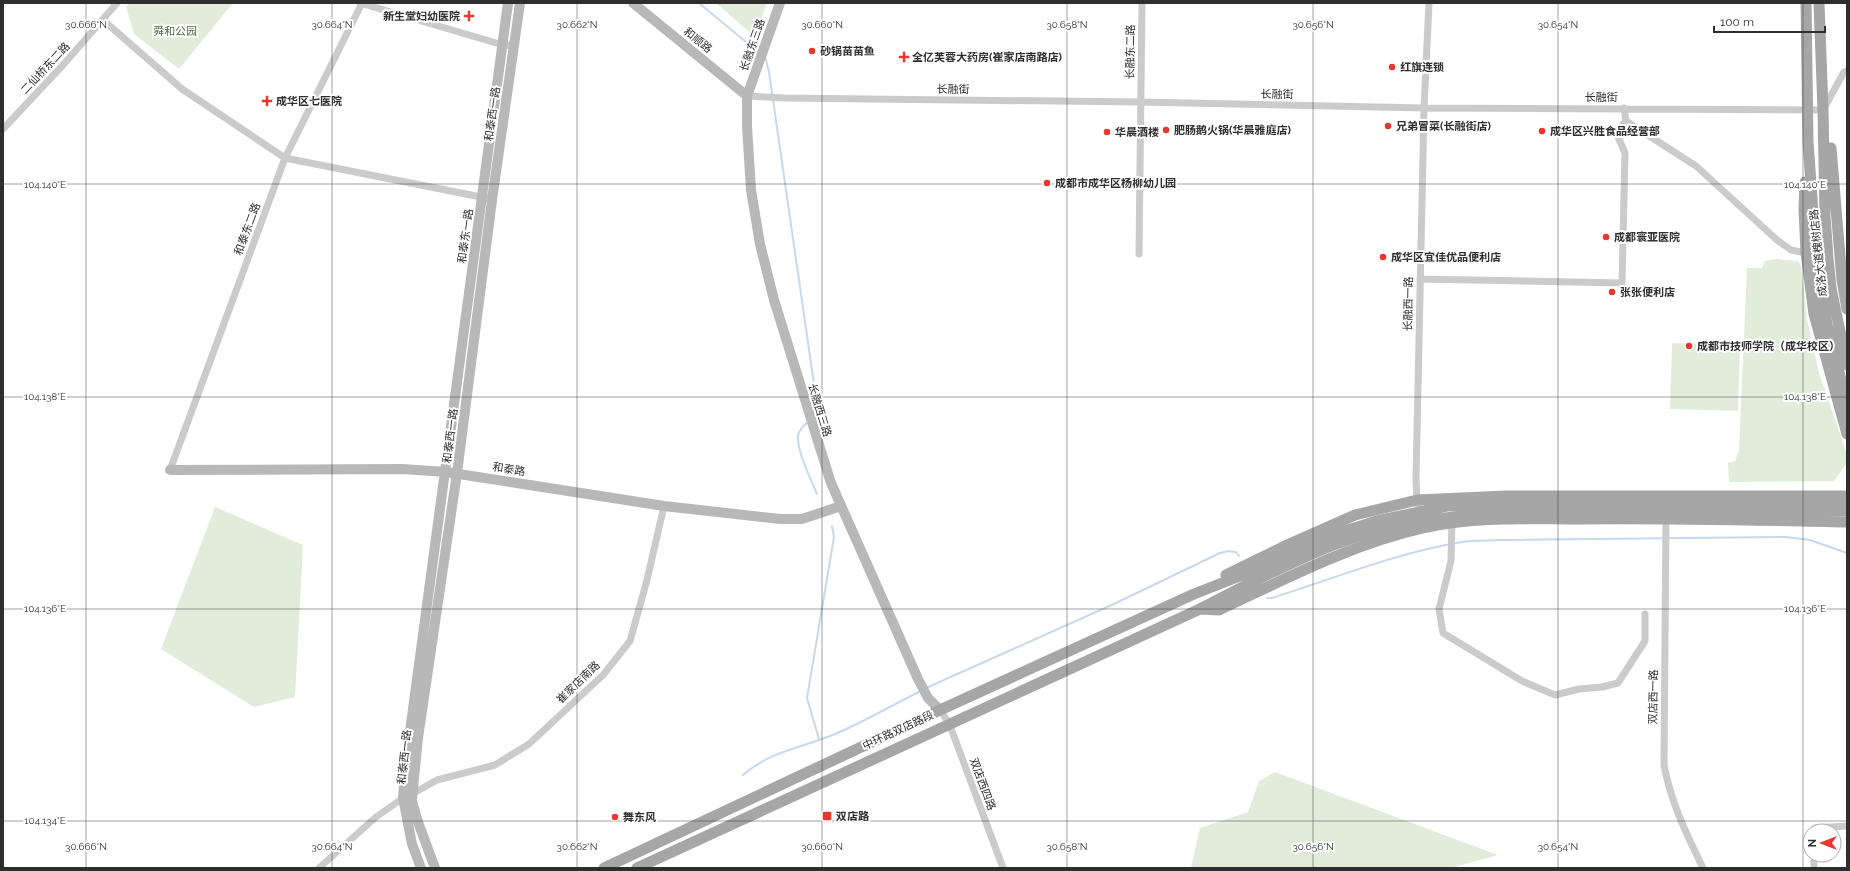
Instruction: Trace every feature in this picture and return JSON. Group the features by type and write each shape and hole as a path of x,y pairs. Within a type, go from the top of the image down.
{"main road":[{"name":"成洛大道槐树店路","path":"1806,3 1808,142 1819,216 1847,365"},
{"name":"成洛大道槐树店路","path":"1819,3 1823,110 1818,268 1827,324 1847,404"},
{"path":"1823,110 1830,146 1842,280 1847,309"},
{"path":"1808,142 1804,210 1806,253 1814,314 1847,434"},
{"path":"1194,594 1235,570 1355,515 1417,500 1506,496 1847,496"},
{"path":"1262,572 1342,532 1376,521 1447,506 1500,503 1847,502"},
{"path":"1194,594 1262,572 1339,542 1382,529 1440,518 1494,512 1847,511"},
{"path":"1200,609 1219,610 1345,553 1423,528 1452,523 1494,519 1666,518 1847,522"},
{"name":"中环路双店路段","path":"637,868 949,723 1200,609 1262,572"},
{"name":"中环路双店路段","path":"604,868 940,710 1194,594"}],"street":[{"name":"二仙桥东二路","path":"3,129 116,3"},
{"path":"361,3 503,45 514,46"},
{"name":"和泰东二路","path":"170,470 285,158 361,3"},
{"name":"和泰东一路","path":"446,472 487,198 508,3"},
{"name":"和泰西一路","path":"435,868 412,801 408,796 457,473 487,198 514,46 520,3"},
{"name":"和顺路","path":"633,3 747,96"},
{"name":"长融东三路","path":"747,96 780,3"},
{"name":"长融东二路","path":"1139,254 1142,3"},
{"name":"长融西一路","path":"1423,528 1417,500 1424,108 1429,3"},
{"path":"102,20 182,89 285,158 487,198"},
{"path":"1823,110 1844,72 1847,71"},
{"name":"长融街","path":"747,96 765,98 1140,102 1424,108 1823,110"},
{"name":"长融西三路","path":"747,96 747,126 751,190 760,244 778,315 831,484 918,679 928,698 940,710"},
{"path":"1624,108 1626,121 1696,166 1778,240 1792,250 1806,253"},
{"path":"1420,279 1622,283 1625,152 1616,132 1626,121"},
{"name":"和泰路","path":"170,470 402,469 446,472 664,506 780,519 802,519 840,506"},
{"name":"和泰西一路","path":"421,868 412,844 406,761 446,472"},
{"name":"崔家店南路","path":"318,868 376,817 408,796 437,780 495,765 529,744 603,675 630,641 647,580 664,506"},
{"name":"双店西一路","path":"1666,518 1664,765 1668,789 1676,811 1703,868"},
{"path":"1452,523 1451,561 1439,609 1443,633 1522,681 1554,695 1579,688 1602,687 1618,683 1645,641 1645,614"},
{"name":"双店西四路","path":"940,710 949,723 1003,868"}],"green space":[{"name":"舜和公园","path":"130,3 233,3 179,69 134,34 126,7"},
{"path":"716,3 767,3 755,37"},
{"path":"1776,259 1798,261 1801,266 1807,319 1819,373 1847,454 1847,463 1834,481 1729,482 1728,463 1735,461 1739,450 1747,268 1762,268 1765,261"},
{"path":"1672,343 1740,345 1738,411 1670,409"},
{"path":"215,507 303,545 295,697 254,707 161,649"},
{"path":"1275,772 1498,855 1451,868 1191,868 1200,828 1248,812 1259,781"}],"waterway":[{"path":"699,3 758,52"},
{"path":"764,58 766,60 769,72 817,404 815,415"},
{"path":"807,423 799,432 798,442 805,465 817,494"},
{"path":"819,739 807,698 834,537 832,526"},
{"path":"1267,598 1272,598 1389,559 1437,547 1471,541 1786,537 1810,540 1847,553"},
{"path":"926,688 1116,603 1220,553 1229,551 1236,552 1239,556"},
{"path":"743,775 765,760 846,729 921,691"}],"place":[{"name":"新生堂妇幼医院","path":"469,16"},
{"name":"砂锅苗苗鱼","path":"812,51"},
{"name":"全亿芙蓉大药房(崔家店南路店)","path":"904,57"},
{"name":"红旗连锁","path":"1392,67"},
{"name":"成华区七医院","path":"267,101"},
{"name":"兄弟冒菜(长融街店)","path":"1388,126"},
{"name":"肥肠鹅火锅(华晨雅庭店)","path":"1166,130"},
{"name":"成华区兴胜食品经营部","path":"1542,131"},
{"name":"华晨酒楼","path":"1107,132"},
{"name":"成都市成华区杨柳幼儿园","path":"1047,183"},
{"name":"成都寰亚医院","path":"1606,237"},
{"name":"成华区宜佳优品便利店","path":"1383,257"},
{"name":"张张便利店","path":"1612,292"},
{"name":"成都市技师学院（成华校区）","path":"1689,346"},
{"name":"双店路","path":"827,816"},
{"name":"舞东风","path":"615,817"}]}
